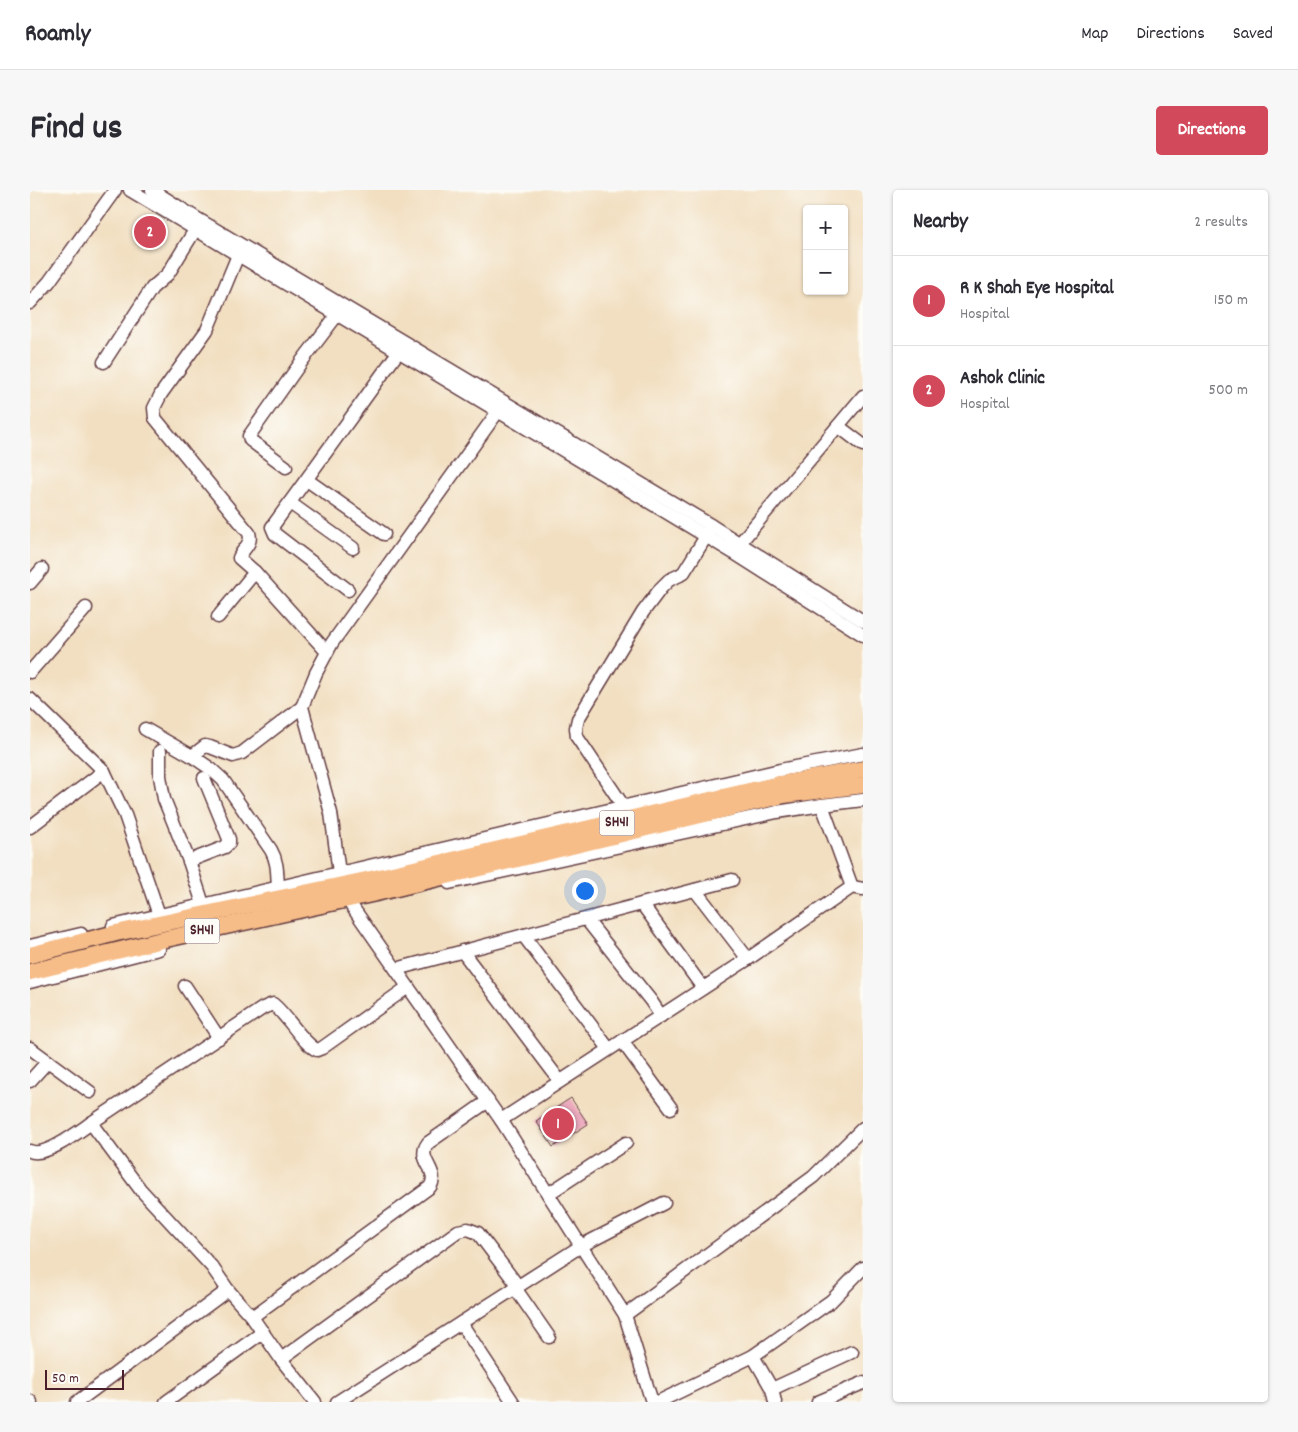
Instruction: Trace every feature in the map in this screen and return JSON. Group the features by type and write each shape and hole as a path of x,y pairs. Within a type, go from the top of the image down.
{"main road":[{"name":"SH41","path":"30,972 780,784 863,769"},
{"name":"SH41","path":"30,955 116,933 374,886 784,795 863,785"}],"street":[{"path":"30,303 49,282 115,190"},
{"path":"130,190 499,410 709,531 740,543 863,621"},
{"path":"152,190 201,222 709,531 863,635"},
{"path":"104,362 152,288 168,274 195,230"},
{"path":"238,254 207,330 162,394 154,408 155,418 249,534 250,542 239,558 255,572 327,652"},
{"path":"286,467 250,440 249,436 337,315"},
{"path":"348,590 275,534 273,530 276,521 399,351"},
{"path":"740,543 863,396"},
{"path":"192,756 205,746 233,756 238,755 302,707 327,652 377,579 499,410"},
{"path":"838,426 863,445"},
{"path":"307,480 384,534"},
{"path":"290,502 353,548"},
{"path":"624,806 576,737 578,720 643,612 669,580 684,572 709,531"},
{"path":"30,583 42,569"},
{"path":"218,617 255,572"},
{"path":"30,672 86,608"},
{"path":"30,699 104,771 125,815 159,915"},
{"path":"302,707 331,813 339,873"},
{"path":"145,729 211,768 223,780 271,850 275,858 278,887"},
{"path":"160,751 160,776 163,793 203,904"},
{"path":"30,946 780,770 863,754"},
{"path":"30,827 104,771"},
{"path":"189,861 225,847 229,843 204,778"},
{"path":"30,982 172,946 351,905 777,812 822,804 863,800"},
{"path":"501,1120 858,888 822,804"},
{"path":"396,969 732,880"},
{"path":"695,890 748,959"},
{"path":"642,904 704,988"},
{"path":"351,905 501,1120 624,1315 652,1402"},
{"path":"586,919 651,1001 660,1016"},
{"path":"522,935 610,1049"},
{"path":"462,951 560,1081"},
{"path":"185,986 219,1038"},
{"path":"30,1152 35,1154 47,1151 263,1008 273,1004 284,1013 310,1046 317,1050 408,987"},
{"path":"622,1041 672,1108"},
{"path":"30,1048 90,1092"},
{"path":"30,1081 48,1061"},
{"path":"252,1317 430,1187 434,1176 423,1154 424,1148 428,1143 488,1101"},
{"path":"91,1123 140,1189 212,1267 315,1402"},
{"path":"624,1315 813,1177 863,1128"},
{"path":"548,1194 626,1143"},
{"path":"337,1402 581,1246 664,1204"},
{"path":"281,1359 458,1231 468,1229 478,1233 549,1337"},
{"path":"658,1402 753,1356 831,1301 863,1268"},
{"path":"77,1402 228,1290"},
{"path":"461,1323 513,1402"},
{"path":"166,1402 263,1332"},
{"path":"772,1389 852,1352"},
{"path":"753,1356 772,1389 776,1402"},
{"path":"818,1402 863,1383"}],"building":[{"path":"150,219 161,226 150,242 140,236"},
{"path":"571,1098 588,1124 553,1147 536,1121"}],"place":[{"name":"Ashok Clinic","path":"150,232"},
{"name":"R K Shah Eye Hospital","path":"558,1124"}]}
